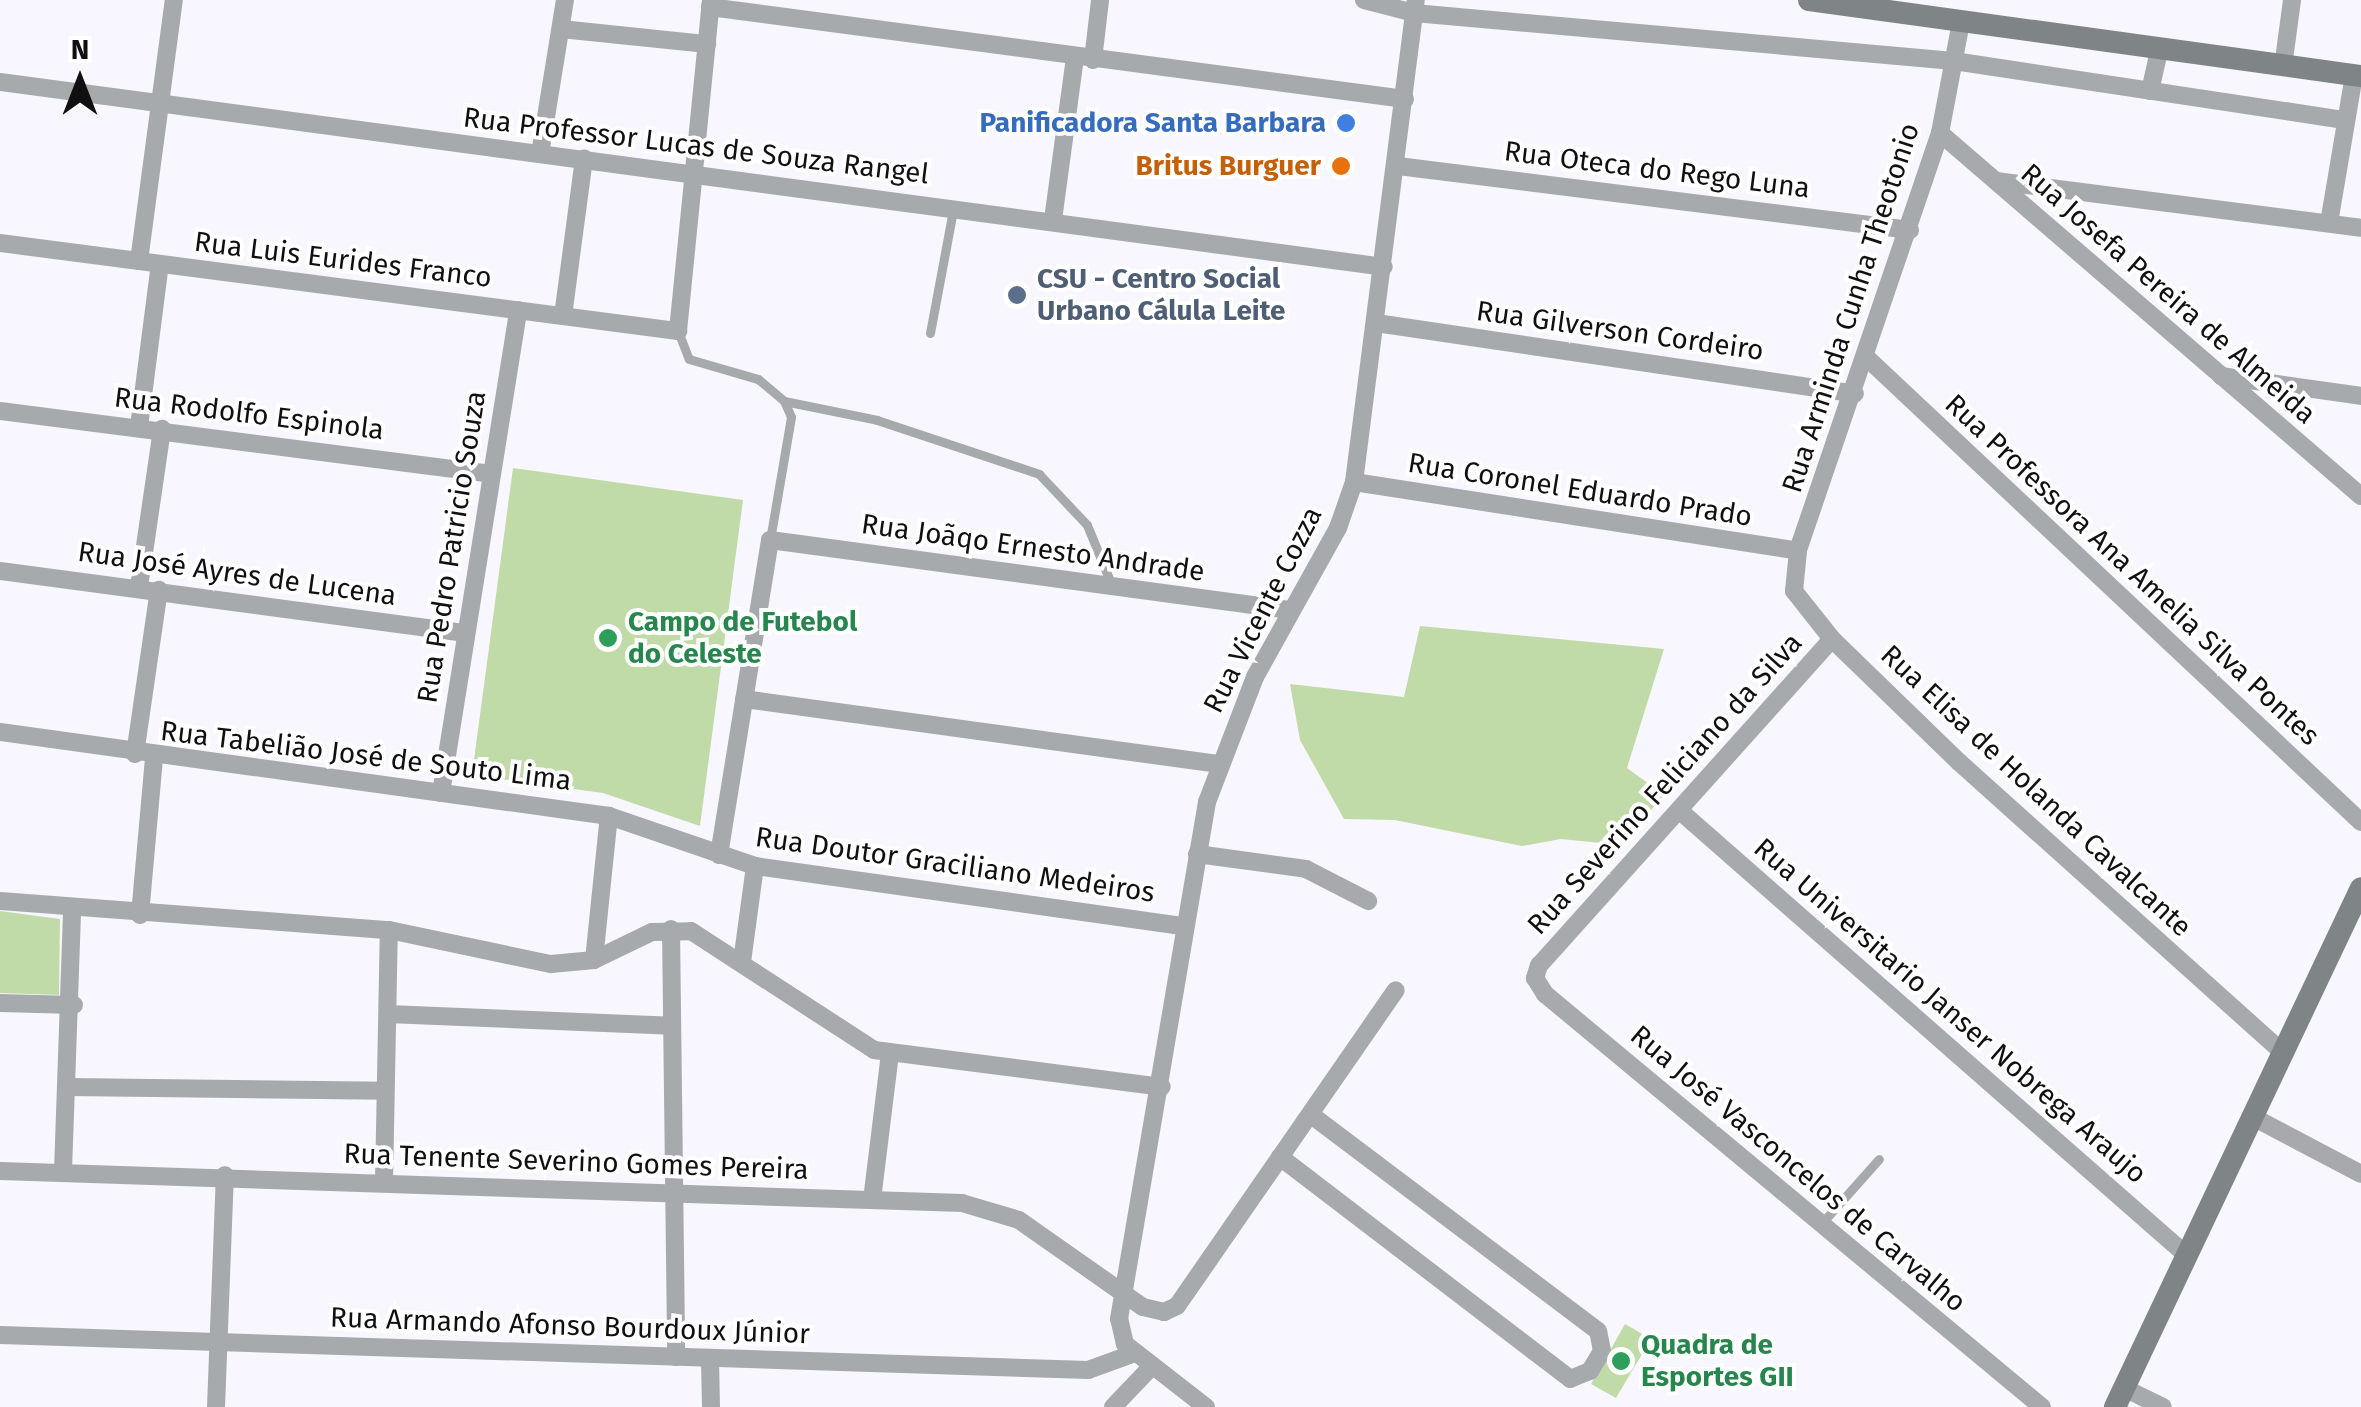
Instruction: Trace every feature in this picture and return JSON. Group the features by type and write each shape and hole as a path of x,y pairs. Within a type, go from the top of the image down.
{"main road":[{"path":"1809,0 2159,51 2358,75"},
{"path":"2120,1398 2184,1253 2361,888"}],"street":[{"path":"139,261 174,0"},
{"path":"540,154 566,0"},
{"path":"1053,220 1084,59 1100,0"},
{"path":"1364,0 1954,62 2345,120"},
{"path":"2283,67 2292,0"},
{"path":"678,331 698,174 711,4 1084,59 1405,99"},
{"name":"Rua Vicente Cozza","path":"1135,1353 1118,1328 1162,1088 1197,854 1220,764 1289,610 1338,528 1354,482 1398,166 1415,6"},
{"name":"Rua Arminda Cunha Theotonio","path":"1798,551 1855,394 1940,133 1960,22"},
{"path":"561,29 707,44"},
{"path":"2150,90 2159,51"},
{"path":"2329,224 2345,120 2358,75"},
{"name":"Rua Professor Lucas de Souza Rangel","path":"0,82 1384,267"},
{"name":"Rua Josefa Pereira de Almeida","path":"1940,133 2361,496"},
{"path":"563,316 584,158"},
{"name":"Rua Oteca do Rego Luna","path":"1398,166 1910,230"},
{"path":"1995,181 2361,228"},
{"name":"Rua Luis Eurides Franco","path":"0,243 678,331"},
{"path":"139,427 160,264"},
{"name":"Rua Pedro Patricio Souza","path":"441,793 518,310"},
{"name":"Rua Gilverson Cordeiro","path":"1376,324 1855,394"},
{"name":"Rua Professora Ana Amelia Silva Pontes","path":"1866,357 2361,822"},
{"path":"2221,376 2361,396"},
{"name":"Rua Rodolfo Espinola","path":"0,411 492,474"},
{"path":"139,587 162,429"},
{"name":"Rua Coronel Eduardo Prado","path":"1354,482 1798,551"},
{"path":"719,855 770,540"},
{"name":"Rua Joãqo Ernesto Andrade","path":"770,540 1289,610"},
{"name":"Rua Elisa de Holanda Cavalcante","path":"1798,551 1794,591 1832,639 2281,1052"},
{"name":"Rua José Ayres de Lucena","path":"0,571 466,633"},
{"path":"134,754 160,590"},
{"name":"Rua Severino Feliciano da Silva","path":"1540,965 1832,639"},
{"path":"744,698 1220,764"},
{"name":"Rua Tabelião José de Souto Lima","path":"0,732 154,757 609,816 719,855"},
{"path":"140,915 154,757"},
{"name":"Rua Universitario Janser Nobrega Araujo","path":"1680,810 2184,1253"},
{"path":"594,960 609,816"},
{"path":"1197,854 1306,869 1368,901"},
{"name":"Rua Doutor Graciliano Medeiros","path":"719,855 754,866 1184,926"},
{"path":"742,962 754,866"},
{"path":"0,901 72,910 389,930 515,960 594,960 671,928 712,940 856,1042 890,1054 1162,1088"},
{"path":"63,1171 74,1005 72,910"},
{"path":"671,928 676,1357"},
{"path":"384,1182 389,930"},
{"name":"Rua José Vasconcelos de Carvalho","path":"1540,965 1535,978 1545,994 2042,1407"},
{"name":"Rua Tenente Severino Gomes Pereira","path":"0,1171 225,1175 872,1200 992,1209 1019,1220 1156,1312 1177,1306 1396,990"},
{"path":"0,1002 74,1005"},
{"path":"388,1014 671,1026"},
{"path":"872,1200 890,1054"},
{"path":"68,1087 386,1091"},
{"path":"1280,1157 1570,1379 1590,1371 1602,1351 1598,1332 1312,1115"},
{"path":"2251,1116 2361,1174"},
{"path":"216,1407 225,1175"},
{"name":"Rua Armando Afonso Bourdoux Júnior","path":"0,1335 1088,1370 1135,1353"},
{"path":"1135,1353 1206,1407"},
{"path":"710,1359 711,1407"},
{"path":"1113,1407 1152,1366"},
{"path":"2120,1398 2163,1407"}],"lane":[{"path":"930,333 954,207"},
{"path":"678,331 689,360 758,379 784,401 791,417 770,540"},
{"path":"784,401 876,420 1040,474 1086,525 1112,586"},
{"path":"1821,1224 1879,1159"}],"green space":[{"name":"Campo de Futebol do Celeste","path":"513,468 743,500 700,826 603,793 472,775"},
{"path":"1420,626 1664,649 1627,768 1664,795 1621,845 1561,839 1522,846 1395,820 1344,819 1300,740 1290,684 1404,697"},
{"path":"0,911 60,919 59,995 0,993"},
{"name":"Quadra de Esportes GII","path":"1625,1324 1651,1339 1616,1398 1591,1384"}],"place":[{"name":"Panificadora Santa Barbara","path":"1346,123"},
{"name":"Britus Burguer","path":"1341,166"},
{"name":"CSU - Centro Social Urbano Cálula Leite","path":"1017,295"},
{"name":"Campo de Futebol do Celeste","path":"608,638"},
{"name":"Quadra de Esportes GII","path":"1621,1361"}]}
